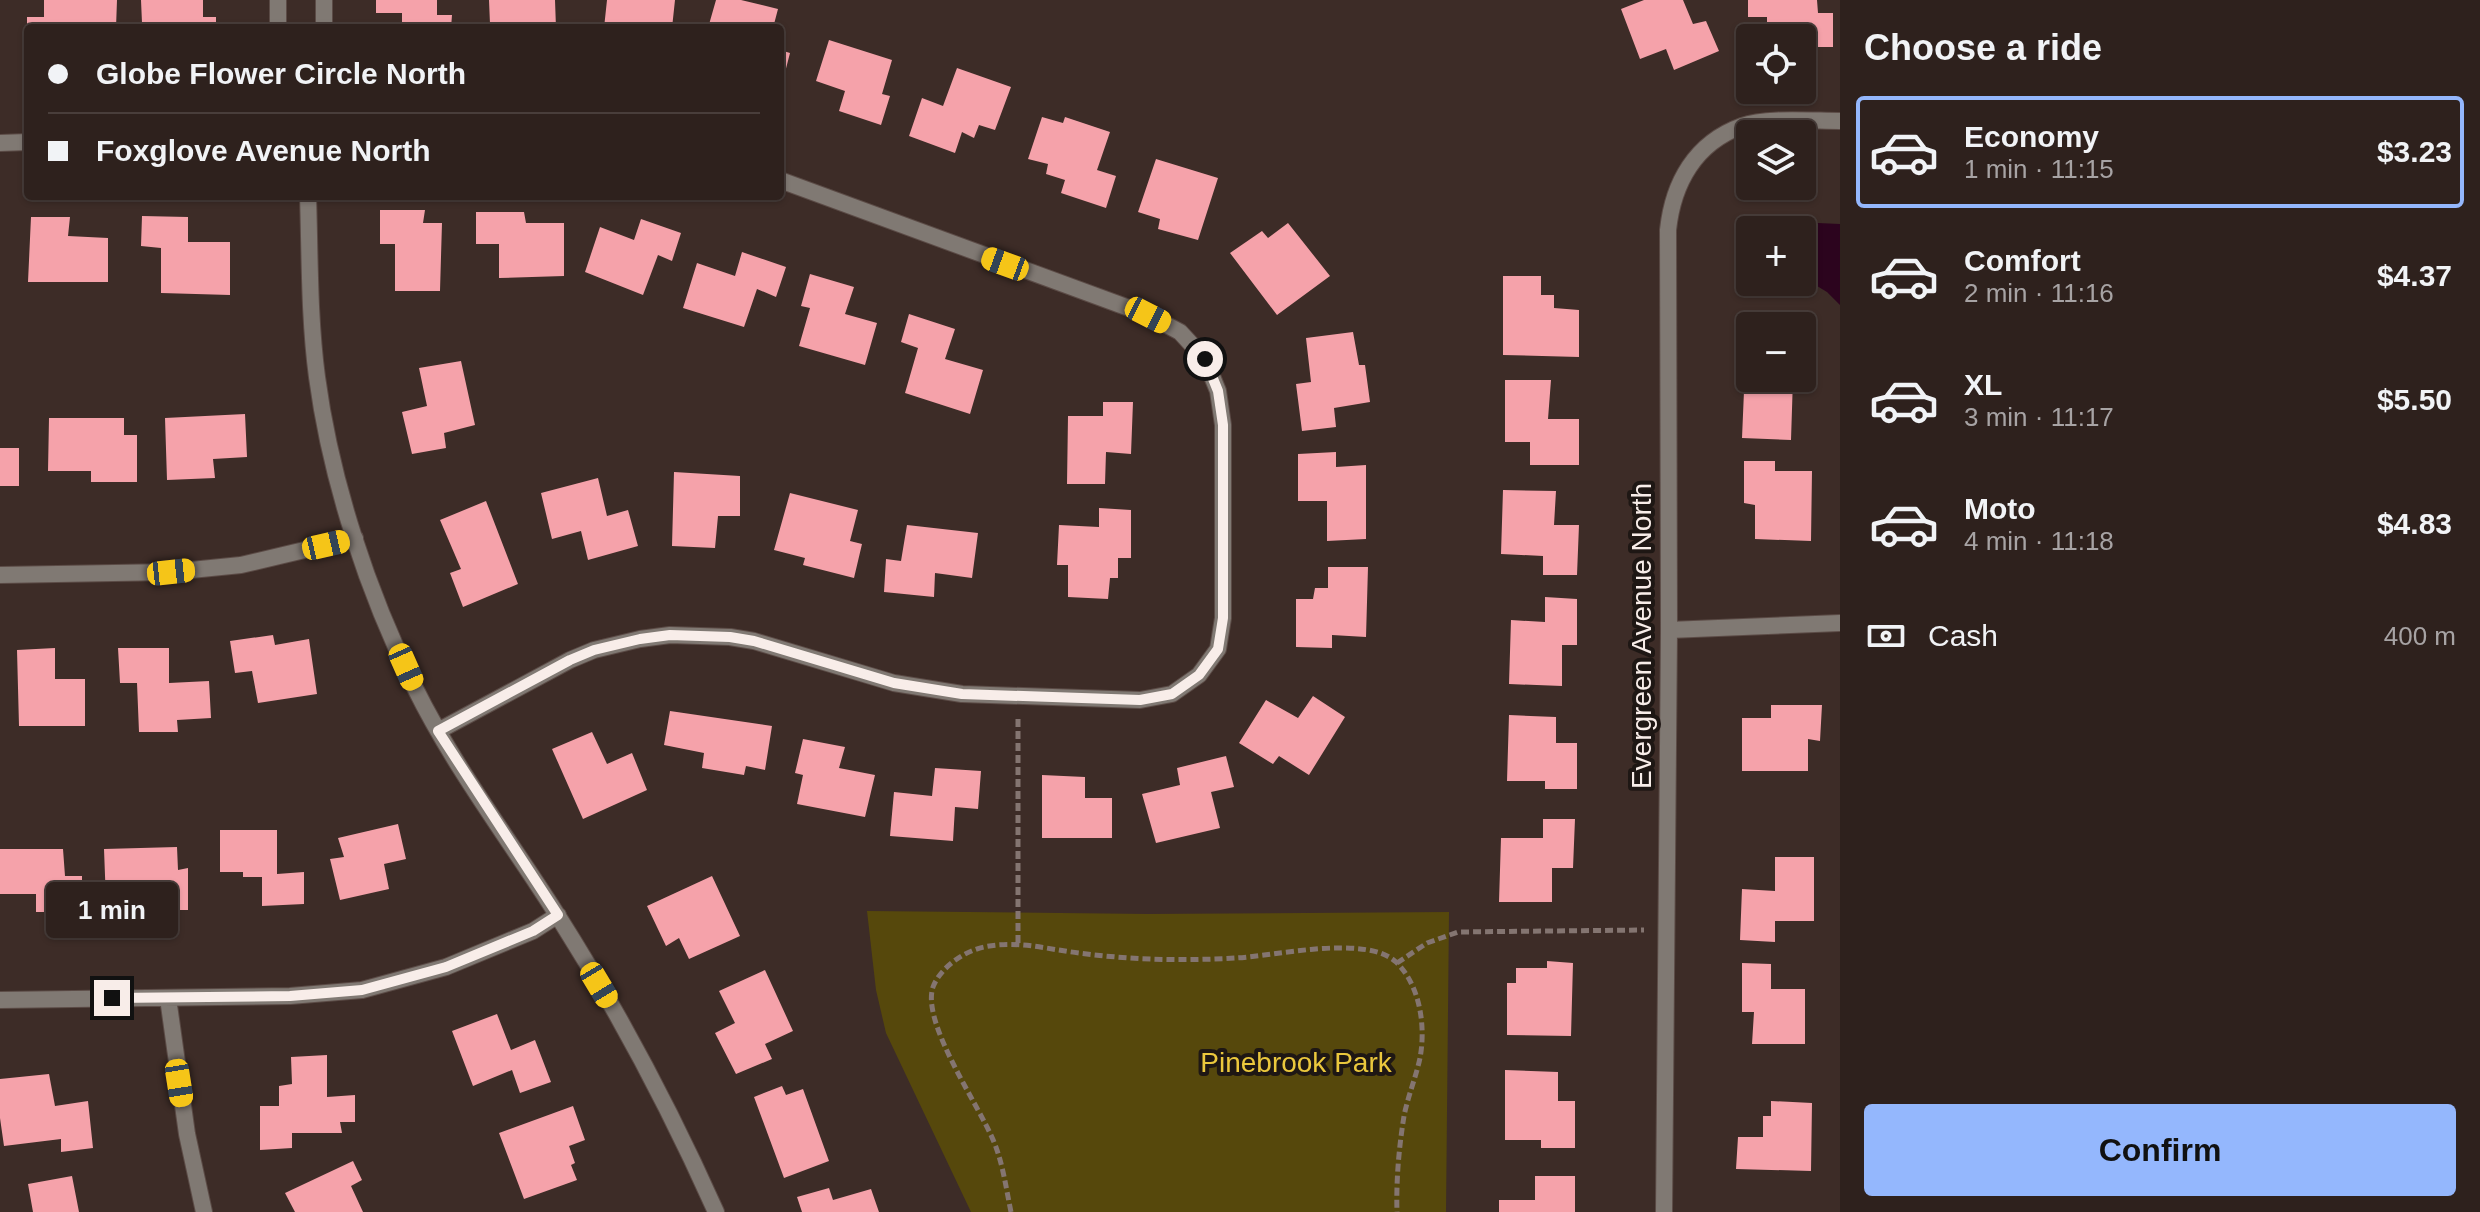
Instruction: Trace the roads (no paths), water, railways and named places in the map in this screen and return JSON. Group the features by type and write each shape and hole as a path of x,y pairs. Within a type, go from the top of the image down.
{"street":[{"path":"278,0 278,24"},
{"path":"324,0 324,24"},
{"name":"Evergreen Avenue North","path":"1664,1212 1670,209 1676,190 1692,161 1716,140 1743,125 1776,121 1840,121"},
{"path":"0,143 24,142"},
{"path":"438,731 582,655 640,639 670,635 754,641 894,683 962,694 1018,697 1140,700 1172,694 1199,675 1218,649 1223,618 1223,425 1218,391 1205,359 1180,332 1148,315 784,181"},
{"path":"308,200 309,291 317,378 331,455 355,538 387,626 438,731 558,915 627,1032 684,1139 716,1212"},
{"path":"0,575 171,572 241,565 355,538"},
{"path":"1669,630 1840,623"},
{"path":"0,1000 290,996 362,990 446,967 533,931 558,915"},
{"path":"168,998 187,1134 204,1212"}],"park label":[{"name":"Pinebrook Park","path":"1296,1062"}]}
